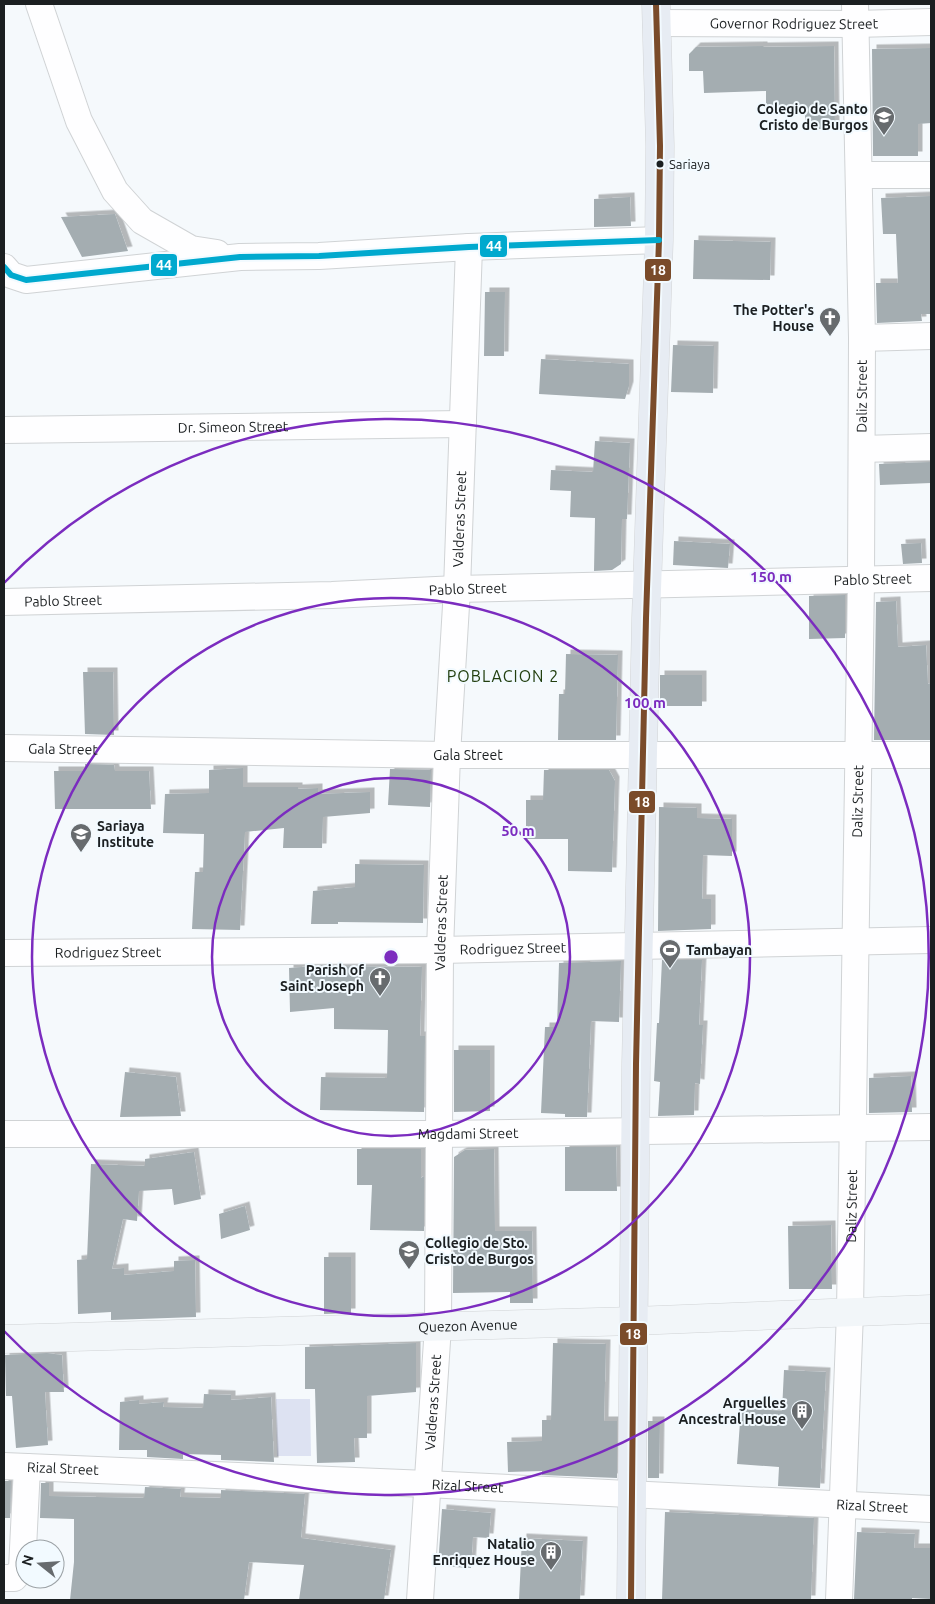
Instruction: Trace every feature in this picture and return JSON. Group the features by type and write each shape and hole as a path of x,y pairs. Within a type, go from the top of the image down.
{"main road":[{"path":"631,1600 639,946 647,584 659,240 660,146 656,14"}],"street":[{"path":"39,4 79,121 115,191 142,221 191,249 240,257"},
{"name":"Governor Rodriguez Street","path":"656,14 855,14 931,22"},
{"name":"Daliz Street","path":"839,1600 850,1312 861,580 862,338 855,14"},
{"path":"859,175 931,175"},
{"path":"4,267 11,275 26,280 240,257 319,256 469,247 659,240"},
{"name":"Valderas Street","path":"420,1600 438,1326 440,950 447,755 458,590 469,247"},
{"path":"862,338 931,336"},
{"name":"Dr. Simeon Street","path":"4,430 463,424"},
{"path":"862,449 931,447"},
{"name":"Pablo Street","path":"4,602 931,578"},
{"name":"Gala Street","path":"4,748 447,755 931,755"},
{"name":"Rodriguez Street","path":"4,953 440,950 931,940"},
{"name":"Magdami Street","path":"4,1134 438,1134 931,1127"},
{"name":"Quezon Avenue","path":"4,1339 634,1321 931,1309"},
{"path":"4,1578 14,1578 22,1569 15,1467"},
{"name":"Rizal Street","path":"15,1467 427,1484 931,1509"}],"shaded area":[{"path":"276,1399 310,1399 311,1456 277,1456"}],"building":[{"path":"834,46 835,129 805,129 805,111 766,111 766,91 704,93 703,71 689,71 689,54 696,47"},
{"path":"931,48 931,123 918,124 918,156 873,156 872,49"},
{"path":"931,196 931,314 921,314 922,321 877,323 876,283 898,283 896,234 883,234 881,198"},
{"path":"630,197 631,226 594,227 594,199"},
{"path":"115,214 128,251 82,257 61,217"},
{"path":"694,240 771,242 770,280 693,279"},
{"path":"485,292 505,292 504,356 484,356"},
{"path":"673,345 714,346 713,393 671,392"},
{"path":"541,359 629,364 629,386 625,399 539,394"},
{"path":"595,441 630,443 627,519 622,519 621,564 612,570 594,571 595,518 570,517 571,491 550,490 551,470 593,472"},
{"path":"931,462 931,483 880,485 879,464"},
{"path":"674,541 730,544 728,568 673,565"},
{"path":"921,543 922,563 903,564 901,544"},
{"path":"845,595 845,638 809,639 809,596"},
{"path":"896,601 898,647 926,645 928,684 931,683 931,740 874,740 876,602"},
{"path":"566,654 618,655 616,740 558,740 559,694 565,694"},
{"path":"83,672 113,672 114,735 85,734"},
{"path":"660,675 702,675 702,706 660,706"},
{"path":"85,764 114,765 115,771 149,771 151,809 55,809 54,771 85,771"},
{"path":"243,768 243,787 318,788 318,794 370,792 370,813 323,817 322,848 283,848 284,828 245,832 240,930 192,929 195,872 203,872 204,834 163,833 165,794 209,793 209,770"},
{"path":"390,769 431,770 430,807 388,805"},
{"path":"544,770 609,770 615,781 612,872 568,871 568,839 526,839 526,800 543,800"},
{"path":"659,807 697,808 697,818 732,819 732,856 703,855 702,899 711,899 711,929 658,931"},
{"path":"355,864 424,865 423,923 338,922 338,924 311,924 313,891 355,887"},
{"path":"662,960 702,960 699,1025 703,1025 700,1084 695,1083 694,1115 658,1116 660,1082 654,1081"},
{"path":"621,961 619,1022 591,1021 587,1117 565,1117 565,1114 541,1113 545,1027 557,1027 559,963"},
{"path":"315,966 422,967 420,1036 425,1036 424,1112 320,1110 321,1077 387,1078 388,1030 334,1029 334,1008 290,1012 289,968"},
{"path":"454,1050 490,1050 490,1111 454,1112"},
{"path":"125,1072 176,1077 181,1116 120,1117"},
{"path":"911,1076 912,1112 869,1113 869,1078"},
{"path":"565,1147 616,1147 617,1191 565,1191"},
{"path":"357,1149 421,1149 421,1178 424,1176 424,1231 370,1230 372,1185 357,1185"},
{"path":"494,1149 495,1231 532,1231 533,1303 510,1303 510,1292 453,1293 454,1157 465,1150"},
{"path":"194,1152 201,1199 174,1205 172,1189 139,1191 137,1221 123,1219 112,1269 124,1268 124,1275 174,1271 174,1261 195,1260 196,1317 111,1320 111,1312 78,1314 77,1260 87,1259 91,1164 145,1166 145,1159"},
{"path":"245,1206 250,1230 221,1239 219,1214"},
{"path":"831,1225 832,1289 789,1289 788,1226"},
{"path":"324,1257 351,1257 351,1313 324,1314"},
{"path":"416,1343 416,1392 367,1396 367,1438 354,1438 355,1462 317,1463 315,1389 305,1389 305,1347"},
{"path":"553,1343 606,1344 604,1421 617,1421 617,1478 542,1475 542,1471 508,1472 507,1442 542,1441 542,1420 551,1420"},
{"path":"47,1353 62,1355 64,1392 45,1392 48,1445 16,1448 12,1396 6,1396 5,1355"},
{"name":"Arguelles Ancestral House","path":"784,1370 826,1372 820,1488 778,1486 779,1467 737,1464 741,1408 782,1411"},
{"path":"204,1394 231,1395 231,1400 271,1397 274,1462 221,1460 221,1455 183,1454 183,1459 147,1457 147,1450 119,1450 120,1402 139,1400 139,1404 164,1402 163,1407 203,1408"},
{"path":"648,1421 660,1421 659,1478 648,1478"},
{"path":"4,1481 11,1481 10,1518 4,1518"},
{"path":"41,1483 49,1483 49,1496 144,1498 145,1487 181,1489 180,1497 221,1498 221,1490 305,1494 301,1538 391,1550 384,1600 299,1600 304,1565 249,1562 244,1600 70,1600 74,1562 74,1519 40,1518"},
{"path":"442,1509 491,1513 489,1538 473,1537 471,1568 438,1566"},
{"path":"665,1512 814,1518 811,1600 662,1600"},
{"path":"857,1532 915,1534 914,1548 931,1548 931,1599 854,1599"},
{"name":"Natalio Enriquez House","path":"522,1538 583,1541 580,1600 519,1600"}],"transit line":[{"name":"18","path":"631,1600 636,1064 646,618 659,240 660,146 656,4"},
{"name":"44","path":"4,267 11,275 26,280 240,257 319,256 469,247 659,240"}],"place":[{"name":"Colegio de Santo Cristo de Burgos","path":"884,136"},
{"name":"Sariaya","path":"660,164"},
{"name":"The Potter's House","path":"830,337"},
{"name":"Sariaya Institute","path":"81,853"},
{"name":"Tambayan","path":"670,969"},
{"name":"Parish of Saint Joseph","path":"380,997"},
{"name":"Collegio de Sto. Cristo de Burgos","path":"409,1270"},
{"name":"Arguelles Ancestral House","path":"802,1430"},
{"name":"Natalio Enriquez House","path":"551,1571"}],"district":[{"name":"POBLACION 2","path":"503,676"}]}
